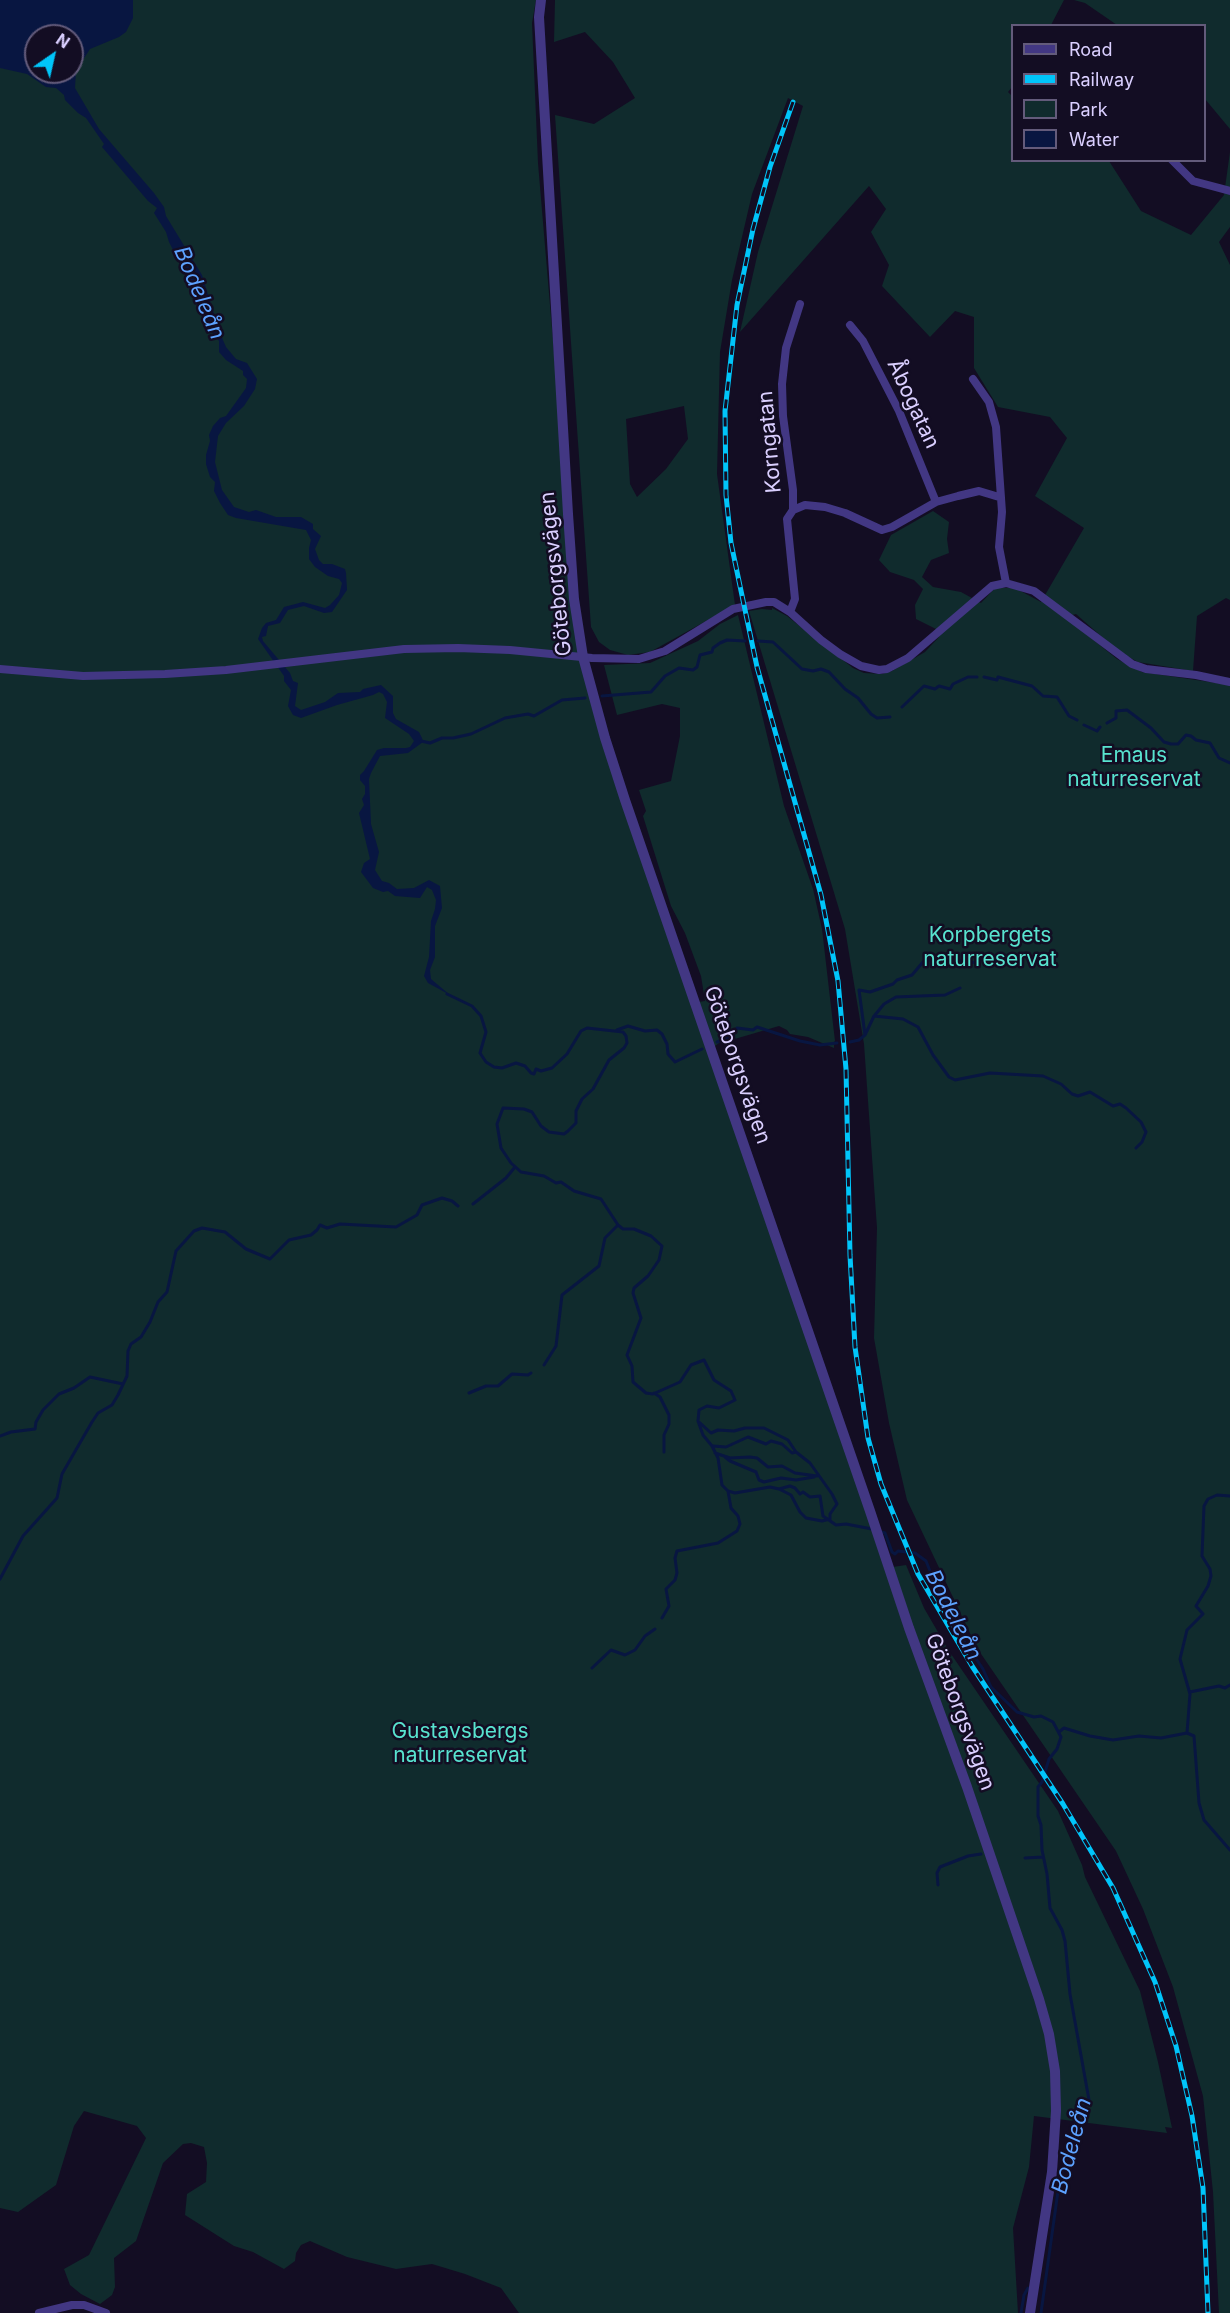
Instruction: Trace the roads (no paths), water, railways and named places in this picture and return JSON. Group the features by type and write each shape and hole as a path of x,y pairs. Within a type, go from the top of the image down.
{"street":[{"name":"Göteborgsvägen","path":"541,0 539,17 574,599 583,657 625,800 1039,1999 1049,2034 1055,2071 1056,2111 1052,2172 1030,2313"},
{"path":"1174,162 1193,181 1230,191"},
{"name":"Korngatan","path":"790,612 795,598 787,519 793,510 793,490 783,417 782,384 786,348 800,304"},
{"name":"Åbogatan","path":"850,326 863,341 899,411 936,502"},
{"path":"974,379 989,402 996,427 1000,477 999,497 1002,512 999,547 1006,583"},
{"path":"793,510 805,505 825,507 845,513 882,530 892,527 936,502 979,491 999,497"},
{"path":"0,669 83,676 114,676 226,670 404,649 458,648 510,650 621,660 651,657 665,651 743,605 774,602 790,612 840,654 861,666 886,669 908,658 992,586 1006,583 1034,591 1132,664 1146,669 1230,682"},
{"path":"39,2313 72,2305 84,2305 106,2313"}],"water":[{"name":"Bodeleån","path":"0,0 133,0 133,18 126,32 90,49 84,58 84,24 24,24 24,73 0,68"},
{"name":"Bodeleån","path":"42,84 75,84 75,88 99,129 154,193 202,275 226,347 236,359 247,363 257,379 255,389 244,406 226,423 218,436 215,462 222,490 234,507 249,512 256,510 276,517 301,517 313,524 313,529 321,536 315,549 319,560 323,564 332,564 345,569 347,590 332,612 324,613 304,606 288,610 280,623 268,626 266,636 262,637 290,673 293,681 298,683 295,706 301,710 325,702 338,693 360,692 363,689 381,685 393,696 393,713 396,719 419,732 422,738 423,742 408,753 380,756 371,773 369,779 371,824 379,852 375,870 382,881 397,889 414,888 429,880 440,886 442,908 435,926 435,957 430,970 431,979 450,995 428,983 424,976 429,957 431,921 436,900 432,890 427,887 420,898 395,896 388,891 383,892 373,888 361,872 364,863 370,859 359,813 364,805 362,799 365,794 365,786 360,780 360,775 377,750 406,748 410,747 414,741 409,734 385,718 387,702 383,694 379,692 301,718 293,715 288,706 291,690 258,639 262,628 266,623 276,620 284,607 303,602 325,608 339,595 342,583 339,579 328,576 315,567 309,559 311,540 306,530 236,518 228,515 220,503 214,491 215,482 210,477 206,464 209,435 213,426 220,418 226,416 246,388 247,379 243,371 226,360 219,352 219,341 205,324 197,290 185,274 166,232 154,213 157,208 148,201 102,147 104,144 86,118 65,100 64,95 56,88"}],"waterway":[{"path":"602,696 651,692 665,676 679,668 693,670 697,667 700,655 712,652 713,648 720,643 727,640 745,641"},
{"path":"758,641 773,642 802,669 813,671 821,669 829,672 845,689 858,698 871,714 877,718 890,717"},
{"path":"902,707 924,686 950,689 953,684 968,677 977,677"},
{"path":"984,677 997,680 998,677 1032,686 1043,696 1057,697 1069,716 1077,720"},
{"path":"421,741 430,743 442,738 471,734 505,718 528,714 534,716 562,700 585,698"},
{"path":"1107,723 1116,718 1116,711 1127,710 1151,728 1164,742 1178,744 1186,735 1191,736 1196,740 1210,743 1219,758 1230,763"},
{"path":"1084,725 1097,731 1100,727"},
{"path":"865,1035 859,990 870,992 893,984 897,980 912,975 923,962 932,959 942,958 977,963"},
{"path":"875,1015 884,1004 896,997 945,995 960,988"},
{"name":"Bodeleån","path":"447,994 472,1006 481,1016 486,1032 480,1053 486,1062 494,1067 502,1068 516,1063 525,1066 534,1074 536,1069 541,1071 552,1068 567,1054 581,1031 587,1028 623,1032 626,1036 627,1043 624,1048 609,1060 593,1089 582,1099 576,1111 576,1123 568,1131 564,1134 549,1132 541,1126 532,1112 524,1109 503,1108 497,1124 501,1148 511,1163 521,1172 544,1176 556,1183 561,1182 574,1191 601,1199 623,1229 634,1229 651,1236 662,1246 659,1260 648,1276 634,1288 633,1293 641,1318 627,1355 632,1366 633,1382 646,1393 653,1394 680,1382 691,1365 704,1360 714,1380 731,1391 735,1400 719,1408 707,1406 699,1410 698,1421 703,1435 718,1458 722,1485 728,1491 735,1493 770,1487 779,1489 791,1495 806,1518 822,1521 830,1519"},
{"path":"850,1042 859,1040 865,1035 874,1016 903,1019 918,1027 933,1055 949,1077 955,1080 990,1073 1043,1076 1061,1084 1072,1094 1078,1096 1090,1092 1113,1106 1120,1104 1141,1122 1146,1132 1142,1142 1136,1148"},
{"path":"617,1030 628,1026 645,1031 657,1030 662,1034 667,1044 668,1054 675,1062 702,1049"},
{"path":"717,1042 733,1036 737,1028 753,1030 757,1027 800,1041 820,1045 837,1043"},
{"path":"473,1204 506,1178 515,1167"},
{"path":"0,1579 23,1536 57,1498 62,1474 92,1422 98,1413 112,1405 118,1395 127,1376 128,1351 131,1344 141,1337 158,1302 167,1292 176,1251 194,1231 202,1228 225,1232 246,1249 270,1259 289,1240 311,1235 320,1225 327,1228 340,1224 396,1227 417,1215 422,1205 442,1198 458,1206"},
{"path":"544,1365 556,1346 562,1295 599,1266 605,1238 618,1225"},
{"path":"469,1393 486,1386 498,1386 512,1374 528,1375 531,1373"},
{"path":"0,1436 35,1429 43,1410 59,1394 74,1388 90,1377 123,1384"},
{"path":"654,1393 660,1397 669,1415 669,1424 664,1435 664,1452"},
{"path":"699,1422 711,1433 718,1430 764,1428 788,1440 796,1452 810,1463 832,1494 837,1504 830,1514 830,1519"},
{"path":"713,1446 726,1447 748,1437 766,1444 771,1441 782,1444 792,1453 796,1452"},
{"path":"715,1453 730,1458 757,1458 768,1467 782,1466 795,1473 817,1476"},
{"path":"725,1457 756,1472 759,1480 764,1482 781,1478 796,1480 814,1477"},
{"path":"779,1489 790,1486 800,1494 803,1492 810,1497 820,1496 823,1516 836,1525 846,1524 872,1529"},
{"path":"662,1618 669,1606 666,1589 675,1580 677,1573 675,1558 677,1551 718,1543 737,1531 740,1524 738,1516 731,1508 728,1491"},
{"path":"1187,1733 1190,1694 1180,1659 1187,1630 1203,1614 1196,1606 1211,1576 1210,1569 1202,1556 1204,1506 1208,1499 1217,1495 1230,1496"},
{"name":"Bodeleån","path":"878,1531 885,1533 892,1552 895,1554 898,1551 915,1553 926,1561 960,1628 962,1638 983,1669 991,1687 1017,1712 1034,1717 1041,1716 1053,1722 1061,1737 1038,1787 1038,1816 1041,1825 1050,1908 1062,1930 1065,1941 1070,1994 1089,2100 1081,2112 1059,2184 1041,2313"},
{"path":"592,1668 611,1650 625,1655 635,1650 645,1636 655,1629"},
{"path":"1190,1692 1219,1686 1225,1688 1230,1685"},
{"path":"1059,1732 1064,1728 1113,1740 1139,1736 1161,1738 1187,1733 1194,1736 1199,1803 1204,1820 1230,1850"},
{"path":"938,1885 937,1873 940,1867 968,1856 981,1854"},
{"path":"1025,1858 1043,1857"},
{"path":"1021,2313 1024,2295 1028,2288"}],"railway":[{"path":"793,102 770,167 753,229 737,305 725,411 726,495 731,543 757,667 821,895 838,981 846,1069 850,1255 855,1347 868,1438 881,1484 918,1574 972,1666 1063,1804 1113,1888 1155,1982 1176,2046 1192,2116 1203,2188 1208,2313"}],"park label":[{"name":"Emaus naturreservat","path":"1134,768"},
{"name":"Korpbergets naturreservat","path":"990,948"},
{"name":"Gustavsbergs naturreservat","path":"460,1744"}]}
